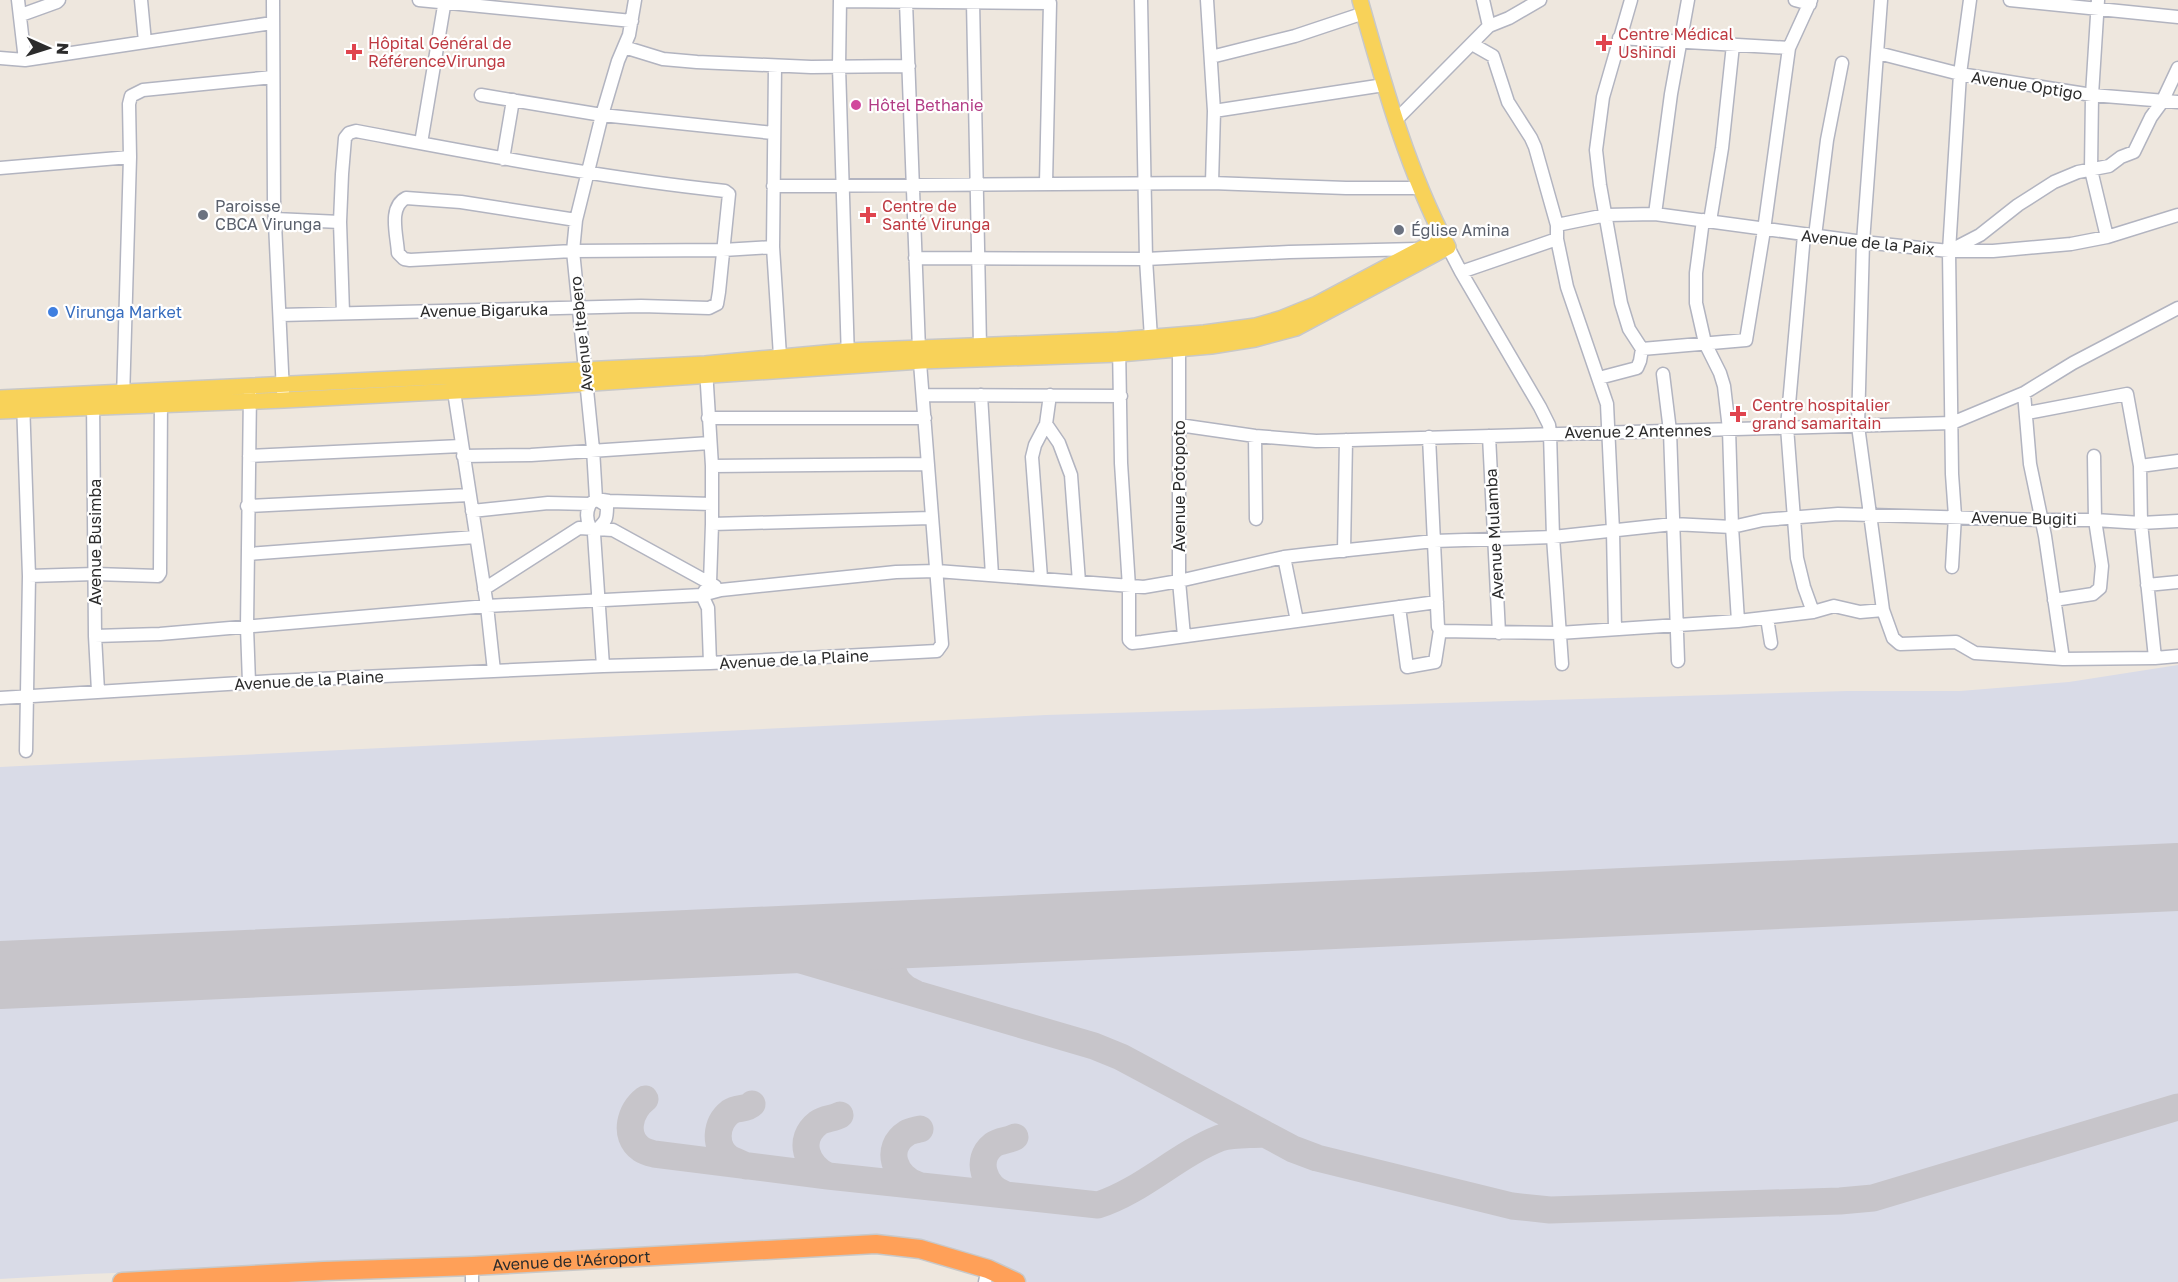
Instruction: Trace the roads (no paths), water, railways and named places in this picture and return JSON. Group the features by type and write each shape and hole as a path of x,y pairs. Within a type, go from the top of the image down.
{"highway":[{"name":"Avenue de l'Aéroport","path":"122,1282 472,1274 876,1244 920,1249 986,1276 1016,1282"}],"main road":[{"path":"1362,7 1395,121 1419,188 1446,242"},
{"path":"1293,321 1317,304 1422,249 1446,242"},
{"path":"0,398 23,403 283,392 706,370 848,358 1179,343 1256,326 1293,321 1446,242"},
{"path":"920,355 980,346 1119,347 1151,338 1179,343"},
{"path":"706,370 780,356 848,358"},
{"path":"0,411 23,403"}],"street":[{"path":"18,0 25,60"},
{"path":"21,15 57,3 59,0"},
{"path":"141,0 145,42"},
{"path":"273,0 275,219 283,392"},
{"path":"419,0 632,21"},
{"name":"Avenue Itebero","path":"603,666 594,528 604,524 607,518 607,506 593,501 593,449 573,251 576,220 602,115 632,21 635,0"},
{"path":"848,358 839,67 840,0 1050,3 1046,183"},
{"path":"1141,0 1146,259 1151,338"},
{"path":"1207,0 1214,111 1212,183"},
{"path":"1483,0 1489,26"},
{"path":"1395,121 1489,26 1509,18 1540,0"},
{"path":"1599,378 1637,368 1642,349 1629,329 1621,303 1600,185 1597,141 1603,97 1631,0"},
{"path":"1654,214 1679,42 1688,0"},
{"path":"1642,349 1746,340 1789,48 1810,2 1795,0"},
{"path":"1881,0 1863,242 1858,426 1883,610 1893,638 1900,644 1956,642 1975,653 2063,658 2178,656"},
{"path":"1952,567 1955,549 1955,516 1952,474 1949,251 1960,74 1970,0"},
{"path":"2010,0 2098,4 2178,17"},
{"path":"421,143 445,2"},
{"name":"Avenue de la Plaine","path":"0,698 249,683 937,651 942,644 920,355 906,2"},
{"path":"973,2 980,346"},
{"path":"2098,4 2092,95 2091,170 2107,237"},
{"path":"1211,57 1295,36 1362,7"},
{"path":"0,58 25,60 272,23"},
{"path":"1619,38 1789,48"},
{"path":"1472,44 1495,59 1509,102 1535,147 1557,225 1557,239 1567,287 1607,404 1615,629"},
{"path":"1733,45 1722,148 1696,273 1696,303 1704,343 1720,373 1730,429 1732,527 1738,621"},
{"path":"624,47 676,61 775,66 909,66"},
{"name":"Avenue Optigo","path":"1878,53 1960,74 2092,95 2178,102"},
{"path":"1813,612 1797,558 1787,427 1809,235 1842,63"},
{"path":"775,66 773,248 780,356"},
{"path":"1949,251 1980,235 2018,205 2054,182 2068,175 2109,166 2121,157 2134,152 2178,68"},
{"path":"123,399 130,157 129,104 132,96 143,90 273,77"},
{"path":"1214,111 1384,85"},
{"path":"481,94 602,115 773,133"},
{"path":"503,159 513,99"},
{"path":"343,313 340,222 345,138 349,133 356,131 503,159 588,172"},
{"path":"0,168 130,157"},
{"name":"Avenue Bigaruka","path":"279,315 641,306 713,307 717,304 730,198 725,191 638,181 588,172"},
{"path":"772,186 1212,183 1419,188"},
{"path":"576,220 462,202 417,198 406,198 399,202 395,211 398,253 404,260 573,251 773,248"},
{"name":"Avenue de la Paix","path":"1557,225 1606,214 1654,214 1764,230 1949,251 2030,249 2071,244 2107,237 2178,215"},
{"path":"275,219 340,222"},
{"path":"1461,272 1557,239"},
{"path":"1446,242 1549,425 1553,537 1562,664"},
{"path":"915,258 1146,259 1289,252 1422,249"},
{"name":"Avenue 2 Antennes","path":"1179,425 1255,436 1316,441 1952,423 2024,393 2073,363 2178,308"},
{"name":"Avenue Potopoto","path":"1179,343 1179,581 1184,636"},
{"path":"1119,347 1121,463 1129,587 1129,640 1132,643 1437,602"},
{"path":"706,370 716,587"},
{"path":"1663,374 1670,431 1678,660"},
{"path":"453,383 487,606 494,671"},
{"path":"249,683 247,627 250,392"},
{"path":"2024,393 2030,464 2042,520 2063,658"},
{"path":"2027,413 2127,394 2140,466 2141,523 2155,658"},
{"path":"924,395 1120,396"},
{"path":"981,395 992,575"},
{"path":"1041,578 1032,457 1035,445 1046,424 1050,395"},
{"path":"29,576 95,574 154,578 158,576 160,573 161,397"},
{"name":"Avenue Busimba","path":"93,400 95,636 98,691"},
{"path":"23,403 29,576 26,752"},
{"path":"708,418 925,418"},
{"path":"1046,424 1059,443 1071,475 1079,582"},
{"path":"1255,436 1256,519"},
{"name":"Avenue Mulamba","path":"1489,436 1499,633"},
{"path":"1399,607 1407,667 1435,662 1440,630 1438,627 1429,437"},
{"path":"1344,551 1346,440"},
{"path":"249,456 462,451 531,454 710,443"},
{"path":"2054,600 2093,594 2100,588 2102,566 2095,520 2094,456"},
{"path":"2140,466 2178,461"},
{"path":"712,466 928,464"},
{"path":"248,506 469,495"},
{"path":"472,511 593,501 712,504"},
{"path":"593,501 587,510 587,522 594,528"},
{"name":"Avenue Bugiti","path":"95,636 160,634 487,606 702,595 716,587 896,572 937,571 1144,587 1284,557 1434,540 1553,537 1673,524 1732,527 1763,520 1794,517 1870,513 2141,523 2178,521"},
{"path":"712,524 931,518"},
{"path":"484,589 579,528 613,530 716,587"},
{"path":"248,554 475,537"},
{"path":"1284,557 1297,621"},
{"path":"2147,585 2178,582"},
{"path":"702,595 708,608 710,663"},
{"path":"1440,630 1445,632 1559,633 1738,621 1813,612 1834,606 1860,612 1883,610"},
{"path":"1767,618 1771,643"}],"place":[{"name":"Centre Médical Ushindi","path":"1604,43"},
{"name":"Hôpital Général de RéférenceVirunga","path":"354,52"},
{"name":"Hôtel Bethanie","path":"856,105"},
{"name":"Paroisse CBCA Virunga","path":"203,215"},
{"name":"Centre de Santé Virunga","path":"868,215"},
{"name":"Église Amina","path":"1399,230"},
{"name":"Virunga Market","path":"53,312"},
{"name":"Centre hospitalier grand samaritain","path":"1738,414"}]}
